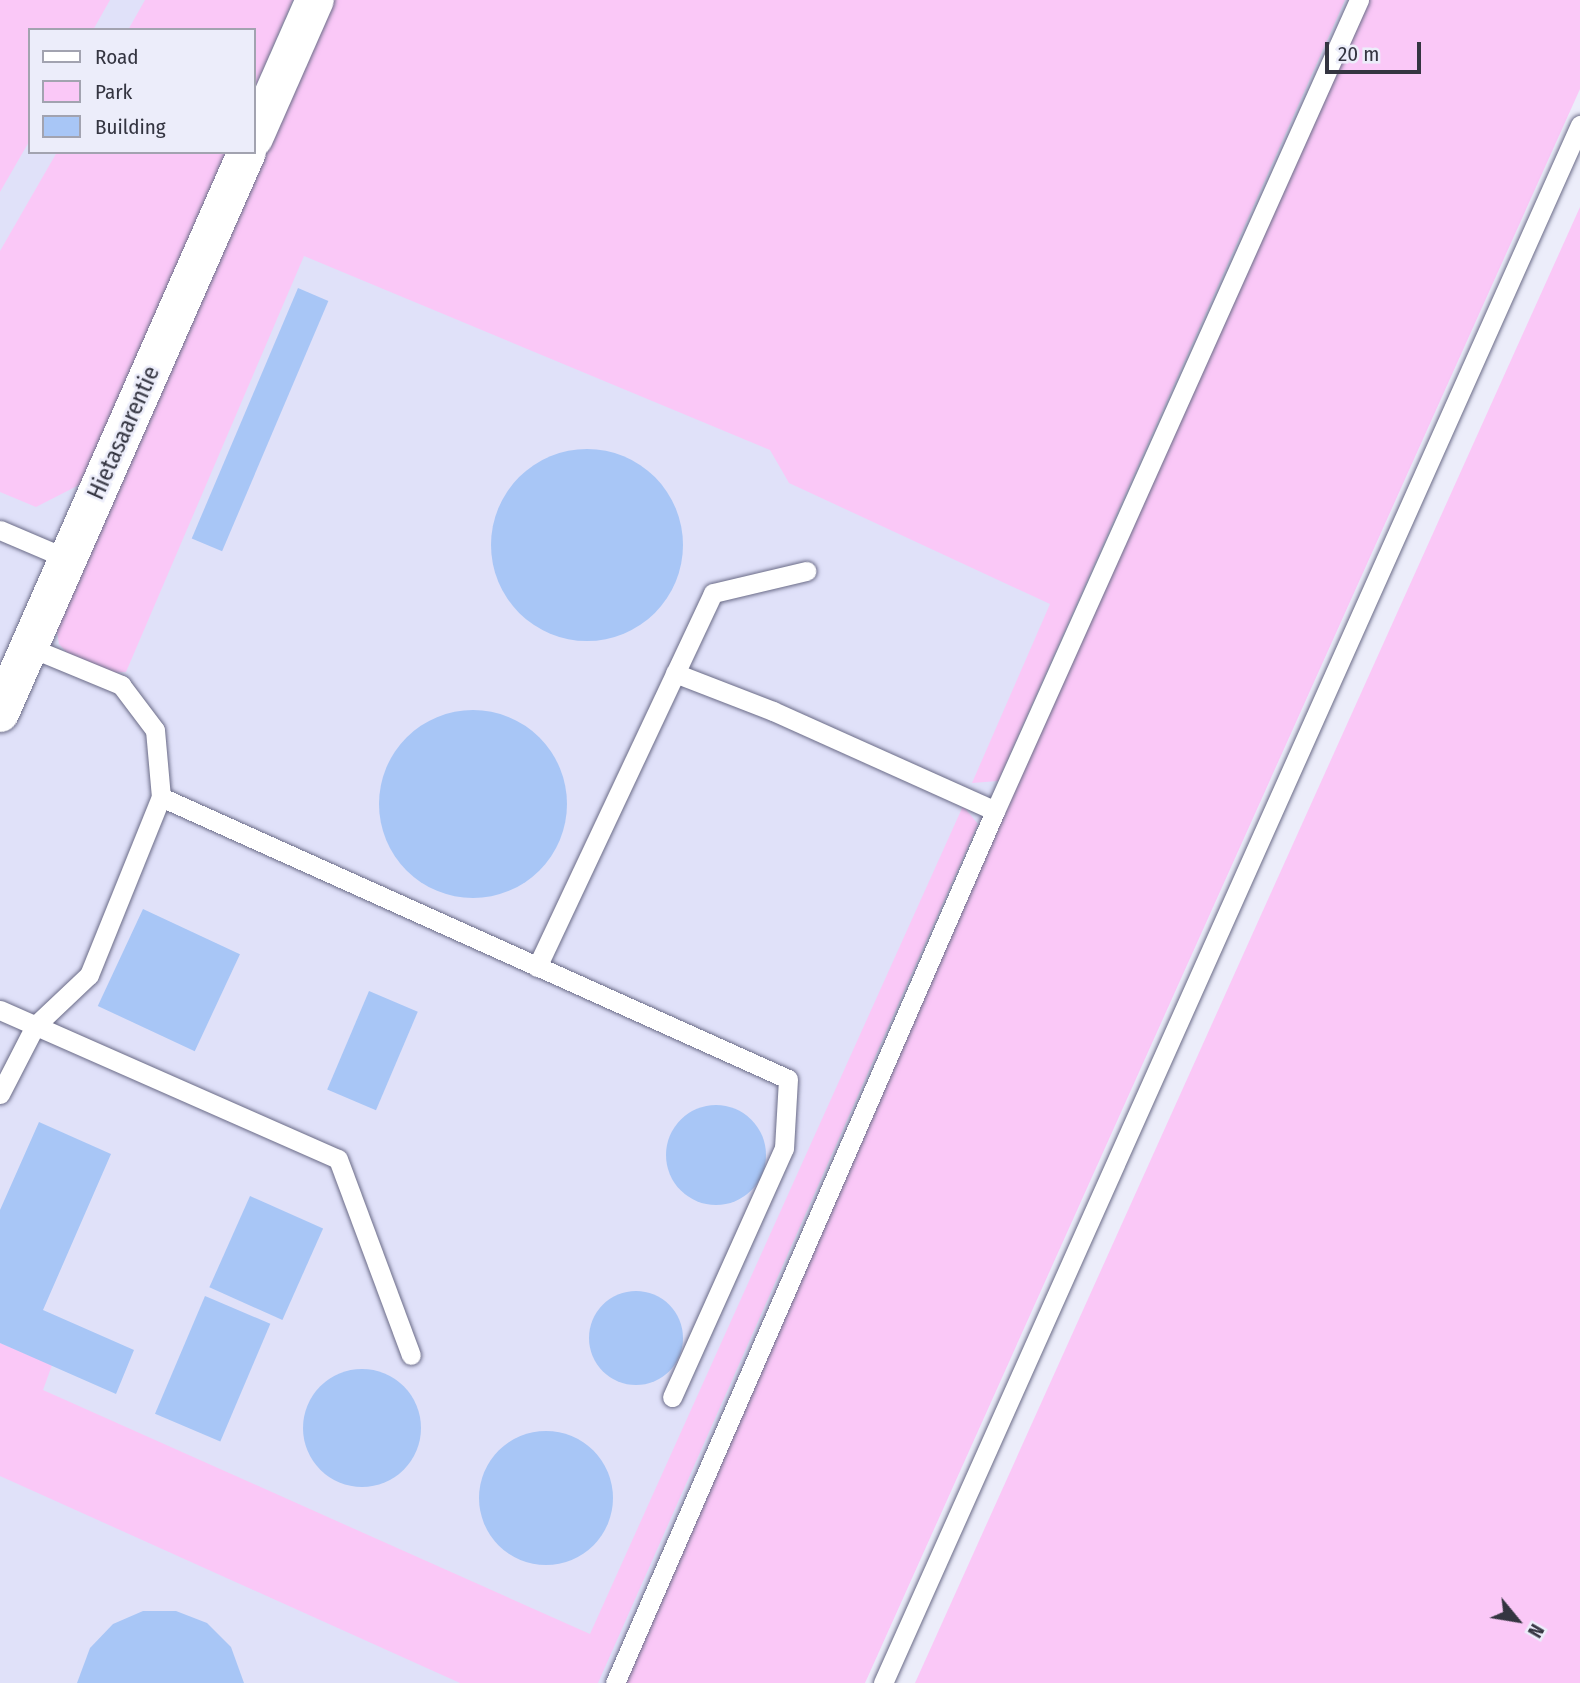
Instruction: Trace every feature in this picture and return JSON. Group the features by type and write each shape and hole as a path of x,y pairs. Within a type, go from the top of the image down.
{"street":[{"path":"256,133 314,0"},
{"name":"Hietasaarentie","path":"0,713 246,154"}],"lane":[{"path":"615,1683 995,811 1359,0"},
{"path":"883,1683 1580,125"},
{"path":"0,530 68,559"},
{"path":"537,967 713,593 806,571"},
{"path":"0,1094 35,1026 89,975 161,797 155,730 121,685 29,647"},
{"path":"676,673 785,716 995,811"},
{"path":"161,797 788,1079 784,1148 672,1397"},
{"path":"0,1010 338,1158 411,1355"}],"shaded area":[{"path":"0,0 1413,0 685,1683 0,1683"}],"green space":[{"path":"0,0 110,0 94,28 28,28 28,143 0,192"},
{"path":"145,0 293,0 256,85 256,28 129,28"},
{"path":"332,0 1345,0 998,781 972,783 1050,604 789,483 770,450 304,256 126,672 111,673 71,657 59,644 56,626"},
{"path":"1359,0 1580,0 1580,89 865,1683 619,1683"},
{"path":"56,154 225,154 81,484 36,507 0,492 0,251"},
{"path":"1580,207 1580,1683 915,1683"},
{"path":"963,806 978,824 598,1683 460,1683 0,1476 0,1343 52,1365 43,1390 590,1634"}],"building":[{"path":"298,288 328,301 222,551 192,538"},
{"path":"587,449 624,456 655,477 676,508 683,545 676,582 655,613 624,634 587,641 550,634 519,613 498,582 491,545 498,508 519,477 550,456"},
{"path":"473,710 509,717 540,737 560,768 567,804 560,840 540,871 509,891 473,898 437,891 406,871 386,840 379,804 386,768 406,737 437,717"},
{"path":"143,909 240,954 195,1051 98,1006"},
{"path":"369,991 418,1012 376,1110 327,1089"},
{"path":"716,1105 735,1109 751,1120 762,1136 766,1155 762,1174 751,1190 735,1201 716,1205 697,1201 681,1190 670,1174 666,1155 670,1136 681,1120 697,1109"},
{"path":"39,1122 111,1154 43,1310 134,1350 116,1394 0,1343 0,1210"},
{"path":"250,1196 323,1229 282,1320 209,1287"},
{"path":"636,1291 654,1295 669,1305 679,1320 683,1338 679,1356 669,1371 654,1381 636,1385 618,1381 603,1371 593,1356 589,1338 593,1320 603,1305 618,1295"},
{"path":"205,1296 270,1324 220,1442 155,1414"},
{"path":"362,1369 385,1374 404,1386 416,1405 421,1428 416,1451 404,1470 385,1482 362,1487 339,1482 320,1470 308,1451 303,1428 308,1405 320,1386 339,1374"},
{"path":"546,1431 572,1436 593,1451 608,1472 613,1498 608,1524 593,1545 572,1560 546,1565 520,1560 499,1545 484,1524 479,1498 484,1472 499,1451 520,1436"},
{"path":"143,1611 176,1611 207,1623 231,1647 244,1683 77,1683 90,1648 113,1624"}]}
